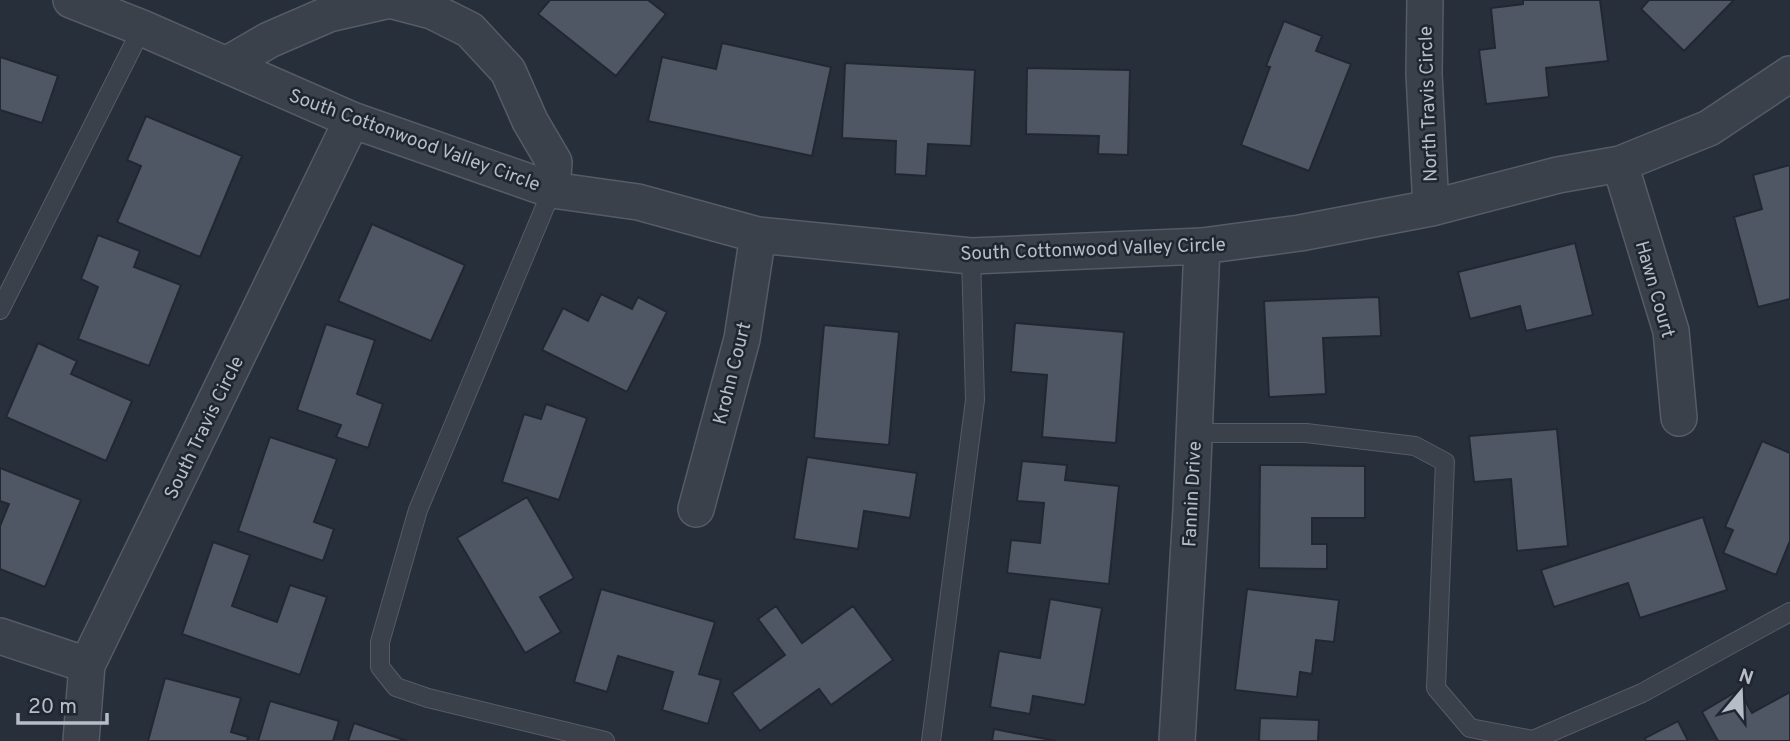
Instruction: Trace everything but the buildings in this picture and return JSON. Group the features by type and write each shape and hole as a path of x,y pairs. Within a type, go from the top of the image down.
{"street":[{"name":"South Cottonwood Valley Circle","path":"71,0 142,27 352,120 552,190 638,202 758,235 971,256 1202,246 1300,233 1431,208 1558,175 1620,164 1709,128 1790,74"},
{"name":"North Travis Circle","path":"1425,0 1424,74 1431,208"},
{"path":"226,65 269,40 329,14 390,1 432,12 470,30 508,71 530,121 555,162 552,190"},
{"name":"South Travis Circle","path":"81,741 87,665 352,120"},
{"name":"Hawn Court","path":"1620,164 1671,331 1679,418"},
{"name":"Krohn Court","path":"696,509 742,339 758,235"},
{"name":"Fannin Drive","path":"1177,741 1202,246"},
{"path":"0,636 87,665"}],"lane":[{"path":"0,310 142,27"},
{"path":"552,190 418,510 380,642 380,667 396,687 428,698 605,741"},
{"path":"931,741 975,400 971,256"},
{"path":"1194,433 1306,433 1415,446 1445,462 1436,688 1471,728 1533,740 1642,693 1790,612"}]}
